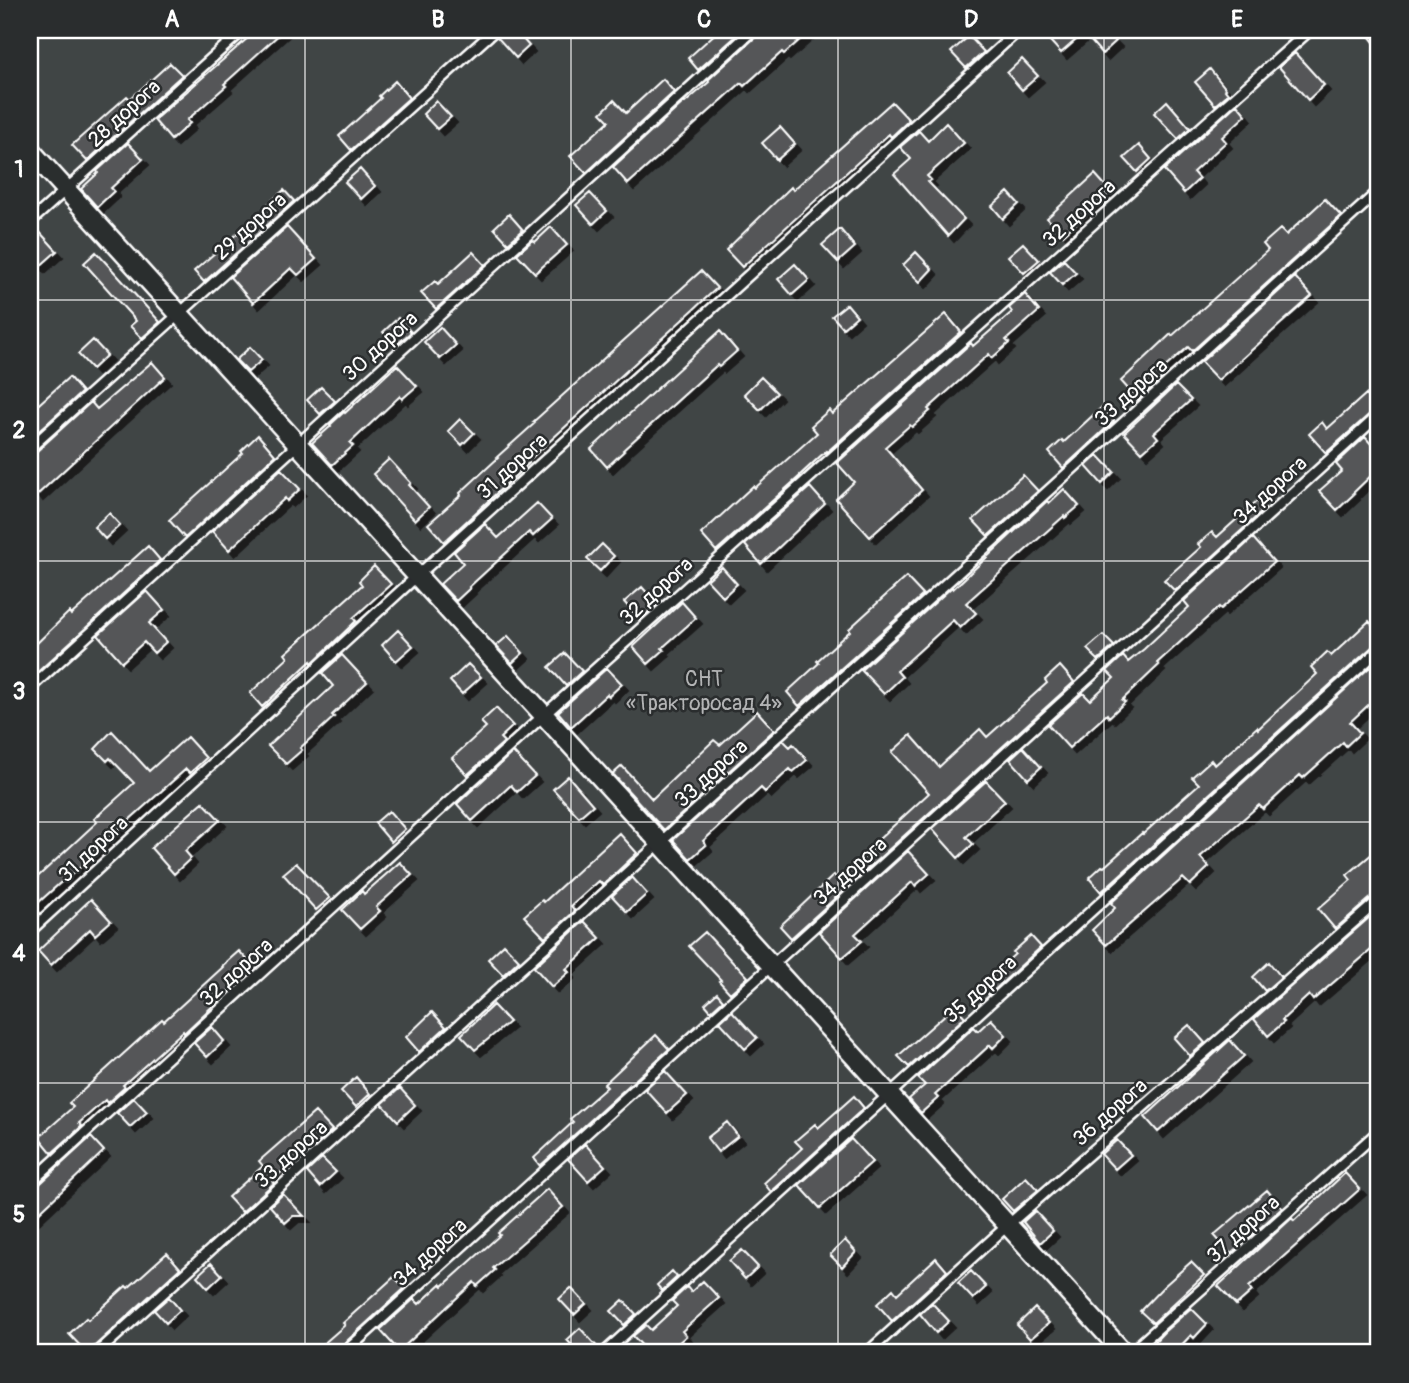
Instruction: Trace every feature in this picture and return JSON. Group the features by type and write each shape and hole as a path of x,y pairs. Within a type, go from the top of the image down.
{"street":[{"path":"30,150 1124,1353"}],"lane":[{"name":"28 дорога","path":"30,222 243,30"},
{"name":"29 дорога","path":"30,448 495,30"},
{"name":"30 дорога","path":"30,688 753,30"},
{"name":"31 дорога","path":"30,931 416,576 1019,30"},
{"name":"32 дорога","path":"30,1183 544,715 1310,30"},
{"path":"1372,30 1379,39"},
{"name":"33 дорога","path":"97,1353 1379,191"},
{"name":"34 дорога","path":"344,1353 1379,415"},
{"name":"35 дорога","path":"604,1353 1379,650"},
{"name":"36 дорога","path":"867,1353 1008,1225 1379,900"},
{"name":"37 дорога","path":"1130,1353 1379,1131"}],"green space":[{"name":"СНТ «Тракторосад 4»","path":"30,30 1379,30 1379,1353 30,1353"}],"building":[{"path":"257,30 284,30 187,120 190,123 171,140 154,120"},
{"path":"502,30 515,30 529,46 516,58 497,37"},
{"path":"719,30 743,30 698,70 688,58"},
{"path":"760,30 811,30 744,86 741,83 628,184 613,167 709,82 708,80 758,35"},
{"path":"1040,30 1105,30 1116,41 1102,54 1084,33 1061,53"},
{"path":"969,36 984,52 966,68 951,52"},
{"path":"1295,53 1324,85 1308,100 1279,67"},
{"path":"1022,59 1038,76 1022,90 1007,73"},
{"path":"170,63 182,75 87,161 72,145 127,96 130,99"},
{"path":"1210,69 1228,94 1215,105 1195,82"},
{"path":"663,79 674,92 586,173 570,156 609,121 601,113 614,100 626,113"},
{"path":"395,81 409,98 351,150 339,136 381,98 379,96"},
{"path":"436,101 451,117 437,129 423,114"},
{"path":"1167,101 1190,128 1178,139 1154,113"},
{"path":"892,102 909,120 891,137 889,134 742,267 726,250 791,187 793,190"},
{"path":"1237,104 1246,115 1222,137 1226,142 1193,172 1199,179 1184,193 1164,170"},
{"path":"946,123 964,143 927,176 931,180 928,182 964,219 948,236 894,174 911,159 900,147 919,131 928,141"},
{"path":"780,127 795,144 777,160 762,143"},
{"path":"128,143 143,159 111,188 114,191 97,207 81,189"},
{"path":"1139,145 1151,159 1137,172 1124,158"},
{"path":"360,169 375,186 361,199 345,182"},
{"path":"1095,174 1111,192 1063,235 1047,218"},
{"path":"284,190 294,201 204,282 194,271"},
{"path":"1008,192 1019,204 1003,219 992,206"},
{"path":"590,193 607,211 593,224 576,205"},
{"path":"1325,199 1341,216 1192,351 1188,347 1162,370 1166,374 1138,400 1121,381 1268,250 1263,244 1280,229 1286,235"},
{"path":"509,214 523,230 508,243 494,228"},
{"path":"35,227 57,251 39,267 30,256 30,229"},
{"path":"287,227 316,259 298,275 291,268 253,303 230,277"},
{"path":"551,227 567,245 535,273 517,254"},
{"path":"840,229 855,247 838,262 822,245"},
{"path":"1023,243 1039,260 1024,273 1008,256"},
{"path":"96,252 160,322 142,338 130,326 136,321 84,263"},
{"path":"473,252 485,265 436,309 421,293 435,281 438,284"},
{"path":"916,252 932,269 920,282 903,265"},
{"path":"1064,260 1076,273 1062,285 1050,272"},
{"path":"795,264 809,280 792,295 778,279"},
{"path":"701,271 717,288 444,542 428,524 535,423 533,422"},
{"path":"1295,277 1312,296 1218,380 1201,362"},
{"path":"1025,294 1039,311 1006,340 1009,343 992,358 989,354 928,409 930,411 885,447 922,490 870,537 836,499 854,482 837,463 971,343 973,346 1012,312 1009,308"},
{"path":"847,304 857,316 843,328 832,316"},
{"path":"946,314 961,332 716,551 701,534 817,433 811,426 829,410 832,414"},
{"path":"398,318 411,332 395,346 383,332"},
{"path":"440,327 456,345 440,359 424,342"},
{"path":"720,331 737,351 719,367 717,365 607,467 591,449"},
{"path":"93,340 107,355 92,369 78,354"},
{"path":"250,347 262,360 248,372 236,360"},
{"path":"152,362 165,377 37,495 30,486 30,455 91,402 97,409"},
{"path":"397,365 417,386 402,399 400,396 350,443 353,446 332,465 312,443"},
{"path":"69,377 82,392 30,439 30,412"},
{"path":"761,377 777,393 760,410 744,394"},
{"path":"1176,385 1191,400 1154,433 1158,438 1142,452 1124,433"},
{"path":"321,387 335,401 320,414 307,400"},
{"path":"1366,394 1378,408 1326,453 1309,434 1322,422 1327,429"},
{"path":"1102,407 1114,421 1063,468 1049,452"},
{"path":"460,419 474,433 462,445 448,431"},
{"path":"258,435 275,455 185,538 169,520 243,453 241,451"},
{"path":"1365,437 1379,453 1379,468 1337,510 1319,491 1342,471 1336,464"},
{"path":"1098,455 1114,472 1102,484 1086,466"},
{"path":"389,459 429,507 415,520 373,474"},
{"path":"281,469 300,489 287,501 285,498 229,550 212,531"},
{"path":"1023,475 1038,491 988,536 973,520"},
{"path":"810,487 825,504 761,564 745,545"},
{"path":"1064,489 1079,506 1065,518 1064,516 966,603 976,613 960,628 953,620 897,671 902,677 884,694 861,670 1047,501 1049,503"},
{"path":"1257,501 1265,509 1175,591 1164,580 1201,547 1198,544 1212,532 1217,537"},
{"path":"537,503 552,519 533,536 529,532 456,601 440,584 463,563 454,552 485,524 498,538"},
{"path":"109,513 120,525 105,539 94,527"},
{"path":"1253,538 1274,562 1157,663 1159,665 1122,700 1125,702 1109,717 1107,714 1069,748 1048,725 1083,693 1090,700 1114,678 1107,671 1123,656 1128,662 1144,649 1189,607 1184,601"},
{"path":"602,544 614,556 600,571 587,559"},
{"path":"148,546 160,560 30,679 30,650 69,612 71,615"},
{"path":"374,566 391,584 353,618 356,621 332,644 262,707 250,693 288,658 285,654 362,585 359,581"},
{"path":"722,567 737,584 723,597 707,580"},
{"path":"906,577 923,595 799,706 787,692 819,663 817,661 850,631 849,629"},
{"path":"642,587 657,604 640,620 624,602"},
{"path":"147,591 164,610 149,623 166,642 154,653 144,642 122,662 98,635"},
{"path":"682,602 696,618 648,664 633,647"},
{"path":"1369,621 1379,632 1379,643 1101,892 1089,878 1199,784 1192,777 1211,760 1215,765 1317,674 1311,667 1327,652 1331,656"},
{"path":"398,630 413,646 396,661 382,645"},
{"path":"1103,635 1114,646 1098,660 1087,649"},
{"path":"508,636 523,653 512,663 496,646"},
{"path":"565,653 582,671 566,686 549,667"},
{"path":"342,655 367,682 286,764 268,746 333,686 322,673"},
{"path":"468,664 481,677 462,694 450,681"},
{"path":"1060,666 1074,682 791,938 780,926 834,875 838,880 879,844 877,841 929,793 892,752 911,735 939,767 980,729 987,737 1047,683 1045,680"},
{"path":"1370,667 1379,677 1379,695 1350,722 1360,733 1346,746 1343,742 1303,778 1300,775 1263,809 1259,805 1200,857 1209,867 1190,885 1183,878 1106,945 1092,930 1115,908 1111,903"},
{"path":"607,668 622,684 571,727 558,712"},
{"path":"496,708 513,726 500,738 504,742 467,775 452,758 486,727 481,722"},
{"path":"757,711 774,730 664,830 613,774 622,766 652,799 714,740 720,745"},
{"path":"112,731 149,771 187,737 206,758 190,773 186,769 89,856 91,858 30,910 30,884 97,822 94,819 134,783 110,758 107,761 95,749"},
{"path":"783,740 790,747 793,744 807,760 793,772 790,769 765,792 761,788 703,841 706,845 690,859 673,840"},
{"path":"1023,747 1041,767 1028,779 1010,759"},
{"path":"513,752 535,776 517,792 511,785 472,821 457,804"},
{"path":"568,776 593,805 579,817 553,789"},
{"path":"986,781 1005,801 966,837 973,844 958,858 932,829"},
{"path":"203,802 220,820 185,851 191,858 174,874 151,848"},
{"path":"389,811 405,829 391,842 375,823"},
{"path":"619,833 637,853 603,885 599,881 571,906 575,911 545,938 524,916 542,900 544,902"},
{"path":"1379,848 1379,893 1335,929 1318,909 1351,880 1347,875"},
{"path":"908,851 929,874 915,886 912,882 855,934 862,941 842,958 819,932"},
{"path":"400,862 412,875 376,907 380,911 360,929 342,910"},
{"path":"296,863 330,898 316,910 283,874"},
{"path":"632,877 647,894 627,912 612,896"},
{"path":"91,899 111,921 95,935 90,929 51,965 38,951"},
{"path":"1379,909 1379,943 1313,1000 1309,995 1268,1036 1254,1019"},
{"path":"584,921 600,938 566,969 569,972 552,987 534,967"},
{"path":"705,932 748,977 730,993 689,946"},
{"path":"1031,936 1041,947 989,995 981,985"},
{"path":"504,944 519,960 503,975 488,959"},
{"path":"239,951 254,967 184,1033 183,1031 123,1085 125,1087 79,1123 82,1126 52,1153 39,1137 73,1107 69,1103 162,1019 164,1021"},
{"path":"1269,962 1281,977 1265,991 1253,977"},
{"path":"717,993 723,1000 711,1011 705,1004"},
{"path":"493,1005 509,1022 475,1050 461,1035"},
{"path":"955,1006 965,1017 909,1067 898,1056"},
{"path":"732,1011 757,1038 745,1049 720,1022"},
{"path":"432,1012 446,1027 419,1052 406,1037"},
{"path":"991,1019 1006,1035 993,1048 990,1045 935,1095 938,1098 921,1113 909,1099 925,1085 918,1078 974,1027 978,1031"},
{"path":"1189,1025 1205,1043 1190,1056 1174,1038"},
{"path":"212,1027 224,1041 207,1057 194,1043"},
{"path":"656,1035 669,1049 540,1166 534,1158 573,1122 570,1119 607,1087 604,1084"},
{"path":"1230,1040 1244,1056 1158,1132 1145,1117"},
{"path":"665,1071 687,1095 667,1113 645,1089"},
{"path":"356,1077 370,1094 356,1107 341,1091"},
{"path":"400,1088 415,1105 398,1121 382,1104"},
{"path":"854,1096 864,1108 771,1192 764,1183 802,1148 795,1141 815,1124 818,1128"},
{"path":"134,1098 147,1112 130,1127 117,1113"},
{"path":"315,1112 332,1130 298,1162 295,1159 272,1181 274,1183 242,1212 228,1197 263,1166 259,1161"},
{"path":"727,1122 738,1136 718,1152 707,1138"},
{"path":"91,1137 104,1151 30,1221 30,1193"},
{"path":"851,1139 872,1162 820,1208 799,1185"},
{"path":"1117,1140 1131,1155 1115,1169 1101,1154"},
{"path":"585,1144 605,1166 588,1181 568,1159"},
{"path":"322,1158 336,1172 320,1187 307,1172"},
{"path":"1345,1173 1360,1189 1249,1287 1252,1291 1236,1305 1218,1286"},
{"path":"1026,1177 1038,1190 1013,1211 1002,1199"},
{"path":"547,1189 563,1207 493,1268 495,1270 477,1286 474,1282 399,1351 380,1330 414,1299 419,1304 441,1284 443,1286"},
{"path":"1267,1190 1282,1208 1231,1254 1214,1235"},
{"path":"283,1194 304,1216 293,1216 285,1223 270,1206"},
{"path":"1035,1211 1053,1231 1040,1243 1023,1222"},
{"path":"845,1240 856,1252 842,1267 830,1255"},
{"path":"742,1250 758,1267 745,1279 729,1261"},
{"path":"167,1253 180,1268 87,1353 69,1334 126,1286 128,1288"},
{"path":"936,1258 947,1271 892,1321 877,1304 893,1289 897,1294"},
{"path":"1191,1262 1204,1275 1153,1323 1140,1311"},
{"path":"211,1263 222,1275 208,1288 197,1276"},
{"path":"672,1271 677,1277 662,1291 657,1285"},
{"path":"971,1271 986,1287 973,1299 958,1283"},
{"path":"394,1277 405,1288 339,1348 337,1353 313,1353 345,1325 343,1323"},
{"path":"703,1281 719,1298 682,1331 686,1336 667,1353 649,1353 633,1336 646,1325 651,1330 677,1306 672,1301 687,1287 691,1292"},
{"path":"571,1288 586,1304 574,1315 559,1299"},
{"path":"169,1297 180,1310 166,1323 154,1310"},
{"path":"623,1300 636,1314 624,1325 611,1311"},
{"path":"932,1303 949,1321 936,1333 920,1314"},
{"path":"1035,1308 1049,1323 1030,1339 1017,1325"},
{"path":"1191,1308 1207,1324 1194,1338 1191,1335 1174,1353 1144,1353 1164,1332"},
{"path":"580,1328 599,1349 597,1353 579,1353 567,1340"}]}
